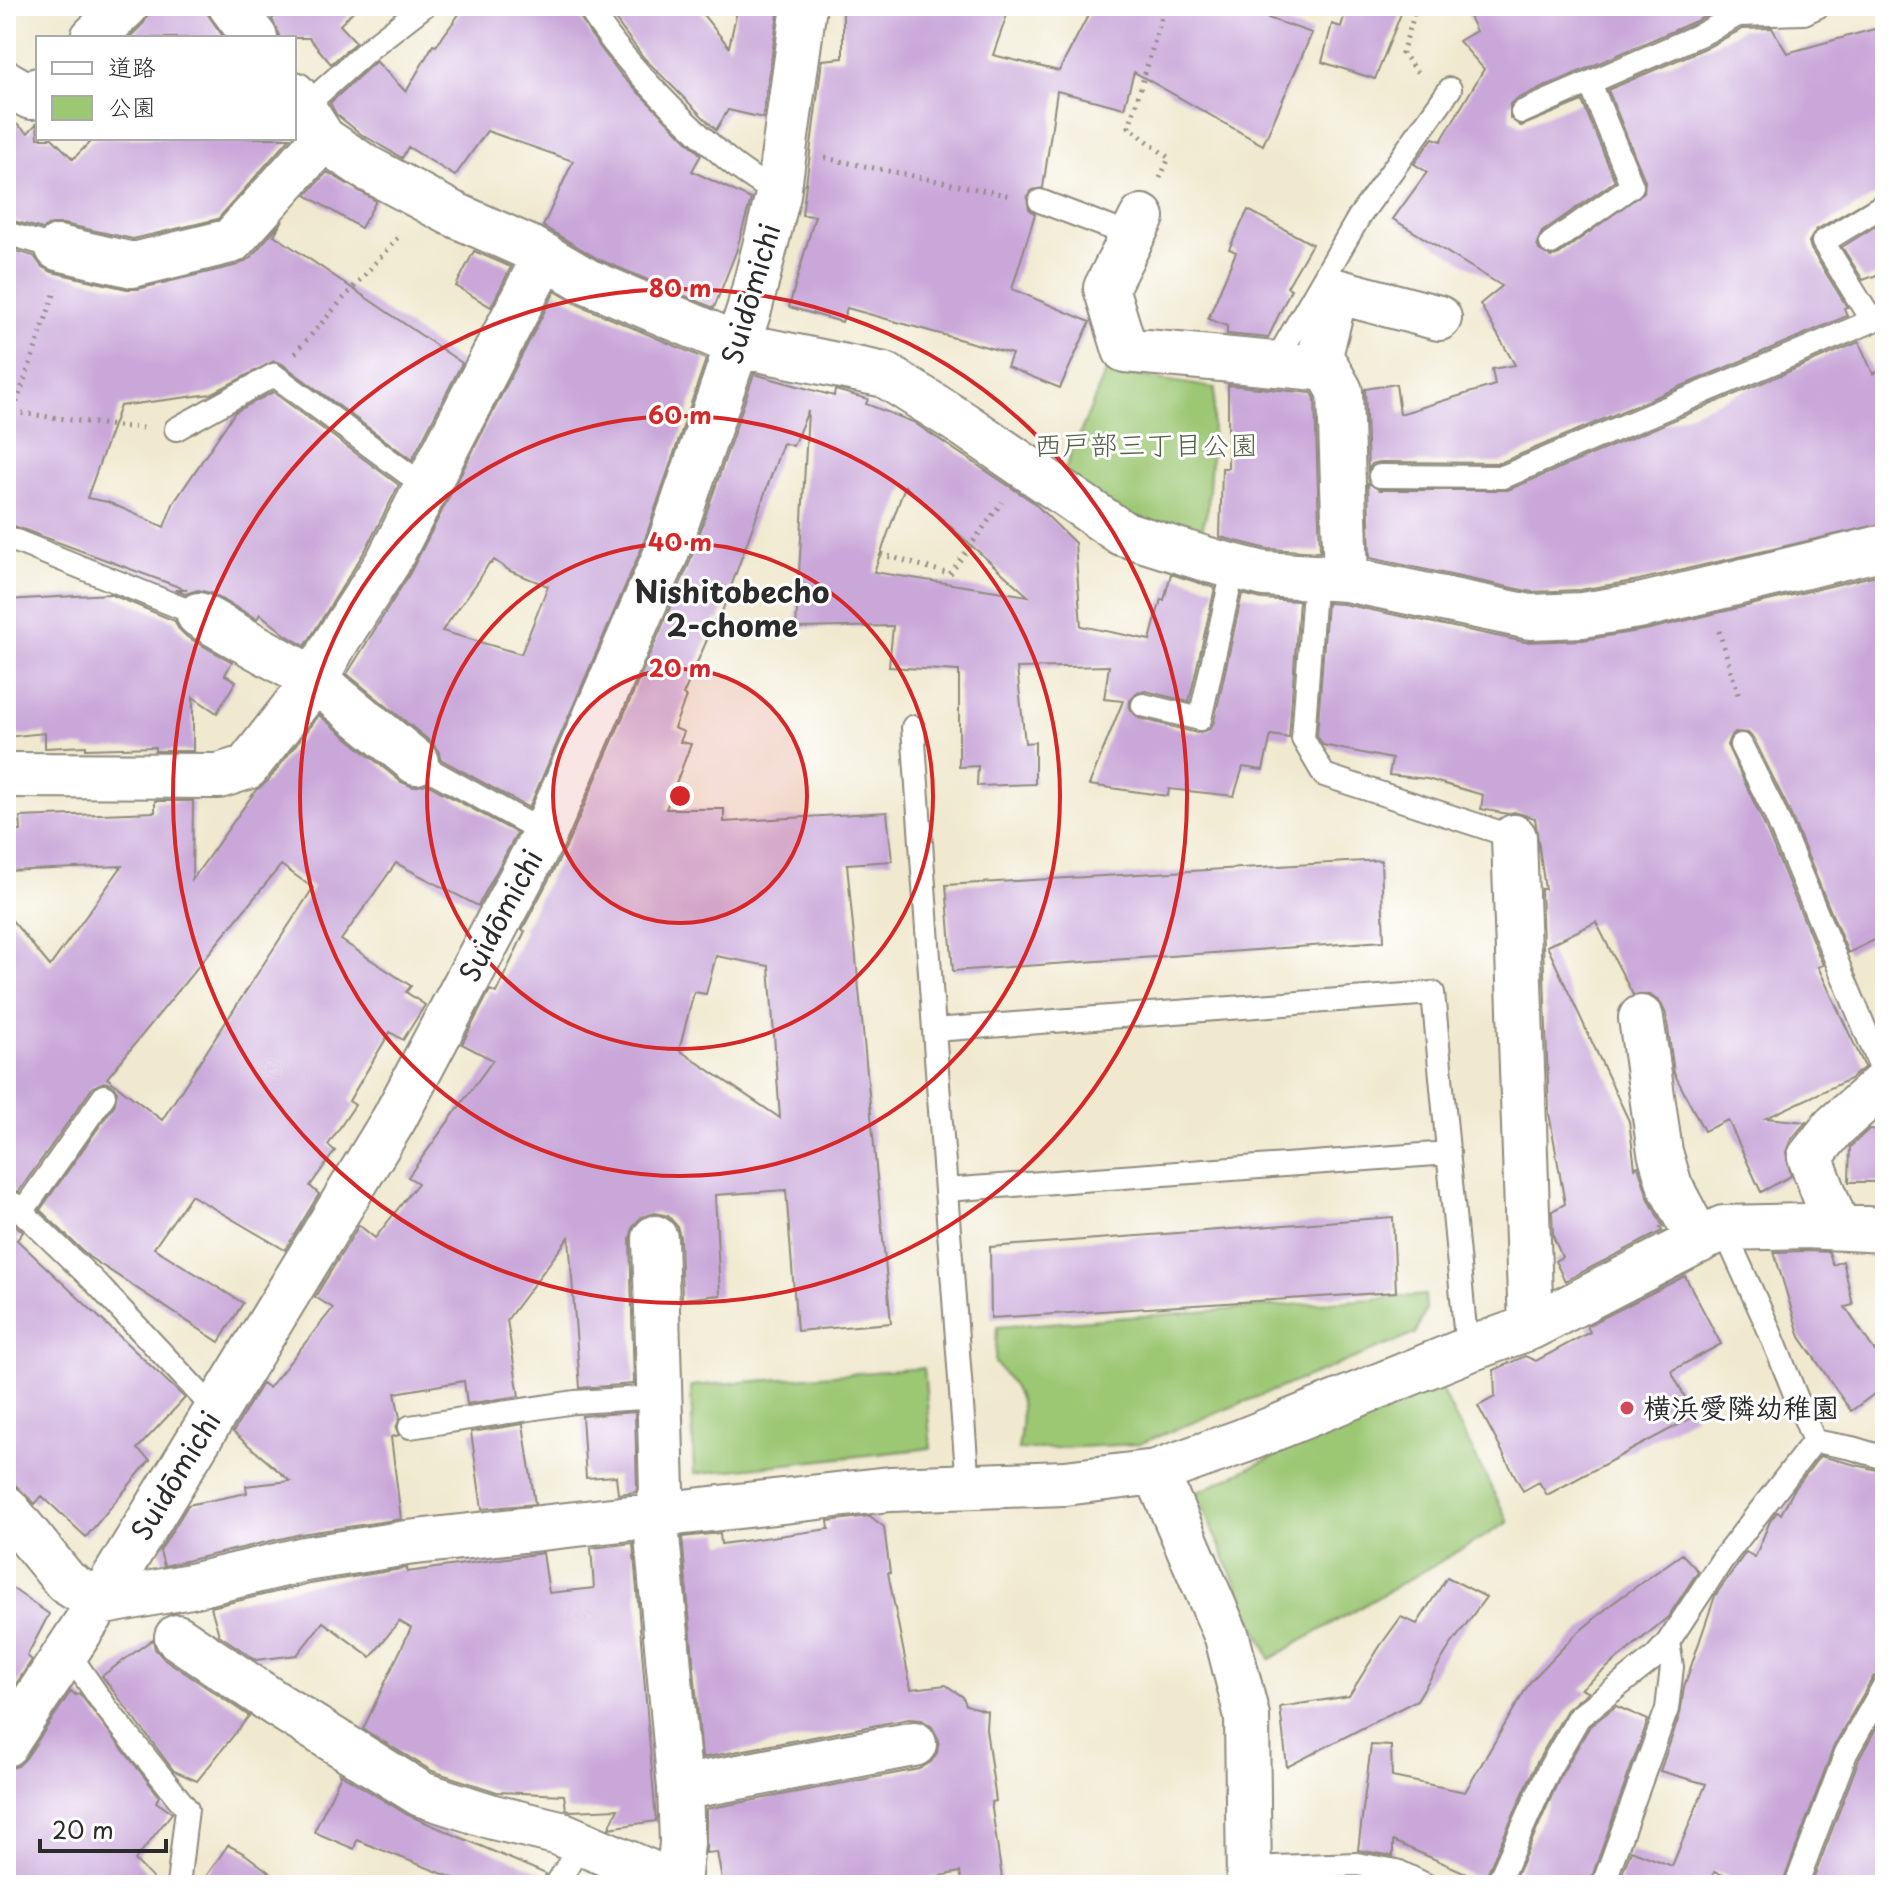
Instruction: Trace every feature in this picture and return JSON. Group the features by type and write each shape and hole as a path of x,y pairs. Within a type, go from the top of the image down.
{"street":[{"path":"95,36 126,6"},
{"path":"231,6 254,36"},
{"name":"Suidōmichi","path":"6,1744 99,1603 394,1119 545,833 666,554 749,310 778,195 804,6"},
{"path":"6,83 31,97 36,92"},
{"path":"296,132 307,114 365,167 430,202 545,256 587,281 738,345 885,375 963,424 1122,533 1264,574 1331,578 1530,617 1582,615 1710,591 1885,547"},
{"path":"64,249 133,265 231,241 291,140"},
{"path":"1137,227 1106,288 1125,350 1328,369"},
{"path":"6,775 219,776 247,767 315,680 388,562 545,256"},
{"path":"1331,578 1340,391 1320,356 1336,291 1439,318"},
{"path":"199,615 315,680 416,762"},
{"path":"1514,837 1531,1327"},
{"path":"1641,1018 1660,1152 1670,1186 1711,1234"},
{"path":"1837,1227 1810,1157 1834,1127 1885,1079"},
{"path":"6,1508 66,1582 99,1603 319,1557 407,1543 890,1489 1065,1483 1156,1472 1243,1441 1531,1327 1711,1234 1837,1227 1885,1230"},
{"path":"177,1637 276,1704 421,1794 493,1817 556,1832 678,1884 682,1843 680,1788 655,1514 662,1492 655,1238"},
{"path":"1156,1472 1227,1637 1247,1716 1249,1877"},
{"path":"680,1788 914,1744"}],"lane":[{"path":"307,114 371,47 424,6"},
{"path":"588,6 603,31 653,87 728,160 778,195"},
{"path":"1522,112 1704,33 1738,15 1804,13 1819,6"},
{"path":"1551,243 1632,186 1590,83"},
{"path":"1274,364 1359,217 1450,89"},
{"path":"1040,201 1137,227"},
{"path":"1380,476 1503,477 1878,317 1823,242 1885,204"},
{"path":"6,233 64,249"},
{"path":"176,429 274,375 427,488"},
{"path":"6,537 199,615"},
{"path":"1143,705 1200,719 1234,566"},
{"path":"1331,578 1303,739 1324,775 1514,837"},
{"path":"913,727 968,1486"},
{"path":"1741,745 1774,811 1885,1079"},
{"path":"416,762 545,833"},
{"path":"934,1030 1433,993 1467,1350"},
{"path":"104,1096 18,1208 96,1283 216,1411"},
{"path":"946,1190 1449,1153"},
{"path":"1711,1234 1767,1325 1814,1441"},
{"path":"410,1427 575,1402 660,1397"},
{"path":"1814,1441 1885,1458"},
{"path":"1497,1885 1549,1769 1579,1717 1655,1657 1668,1642 1722,1560 1814,1441"},
{"path":"1603,1885 1667,1709 1672,1667 1668,1642"},
{"path":"67,1651 107,1709 187,1809 178,1885"},
{"path":"1796,1885 1846,1753 1885,1684"},
{"path":"556,1885 582,1843"},
{"path":"1249,1877 1357,1864 1397,1871 1426,1885"}],"path":[{"path":"1137,227 1169,158 1129,127 1165,6"},
{"path":"784,150 1040,201"},
{"path":"274,375 430,202"},
{"path":"14,410 64,249"},
{"path":"6,411 116,426 176,429"},
{"path":"881,554 950,574 1003,500"},
{"path":"1710,591 1726,662 1739,697"}],"green space":[{"name":"西戸部三丁目公園","path":"1106,371 1215,388 1208,507 1201,534 1132,517 1062,476"},
{"path":"1425,1295 1426,1310 1415,1334 1139,1444 1018,1450 1022,1412 1013,1385 995,1363 997,1327"},
{"path":"924,1368 931,1448 694,1474 691,1386"},
{"path":"1436,1380 1509,1522 1270,1659 1196,1493"}],"building":[{"path":"152,6 202,6 223,36 131,36 144,23"},
{"path":"281,6 358,6 340,25 356,42 331,64 309,38 279,36 272,19 283,9"},
{"path":"465,6 574,6 590,34 622,76 701,155 692,171 751,199 736,252 714,308 598,259 543,226 573,161 487,131 455,176 408,147 402,158 361,134 336,114 330,103 376,61 406,92 433,45 436,46"},
{"path":"605,6 696,6 729,47 738,6 779,6 763,118 728,110 716,130 644,58"},
{"path":"843,6 1010,6 993,55 1059,71 1093,6 1233,6 1312,33 1263,145 1134,72 1124,108 1057,91 1043,188 1032,190 1027,197 1029,209 1035,214 1012,289 1090,322 1060,388 1007,367 1012,354 847,308 842,322 789,307 815,216 802,215 822,60 843,58"},
{"path":"1347,6 1404,6 1375,79 1322,62 1332,24 1341,27"},
{"path":"1464,6 1725,6 1510,104 1510,118 1521,126 1582,101 1615,181 1542,232 1537,243 1539,250 1551,257 1644,192 1645,181 1608,90 1742,29 1772,28 1787,53 1885,26 1885,190 1816,230 1809,242 1847,307 1844,308 1847,316 1500,463 1380,462 1372,464 1368,470 1365,389 1396,384 1400,414 1495,385 1492,369 1515,365 1480,304 1502,286 1393,219 1427,172 1414,164 1433,138 1441,141 1484,69 1459,41 1476,31"},
{"path":"6,116 28,133 36,124 36,140 54,140 73,159 92,140 288,140 218,219 133,239 64,224 51,224 43,229 6,219"},
{"path":"327,172 376,201 361,228 306,195"},
{"path":"1248,210 1312,244 1287,287 1291,289 1268,338 1227,334 1227,326 1208,319 1236,252 1229,249"},
{"path":"283,220 274,235 462,363 412,460 274,361 211,394 120,406 87,498 108,502 164,527 173,504 235,412 273,392 399,485 366,549 305,646 260,614 257,619 210,593 198,590 185,594 175,590 187,590 6,523 6,248 34,256 42,267 52,272 138,289 238,265 250,258"},
{"path":"1885,220 1885,272 1863,280 1842,247"},
{"path":"474,251 511,267 491,307 456,286"},
{"path":"555,291 577,304 706,359 643,545 529,808 440,759 432,743 347,674 410,573","holes":["494,560 510,571 548,586 521,654 442,631 489,563"]},
{"path":"1859,342 1873,374 1885,368 1885,523 1639,580 1580,590 1532,592 1370,558 1368,483 1380,490 1508,490"},
{"path":"754,374 834,396 835,390 868,399 866,404 913,422 1033,502 1075,543 1081,626 1150,640 1171,574 1215,588 1189,702 1146,691 1138,692 1130,701 1129,708 1139,718 1197,733 1210,729 1242,594 1262,599 1299,601 1289,738 1271,735 1263,770 1243,767 1234,796 1169,789 1168,796 1089,785 1123,701 1104,699 1109,666 1017,668 1025,743 1035,742 1035,784 977,786 978,766 959,767 959,671 889,667 893,626 796,628 808,411 793,446 783,443 719,620 716,619 683,695 686,697 674,728 684,732 680,742 691,744 666,809 724,809 724,822 887,812 892,861 847,864 891,1323 797,1331 786,1190 715,1195 720,1295 682,1299 677,1226 668,1216 655,1213 641,1217 633,1227 630,1239 634,1384 580,1388 569,1237 507,1320 519,1396 467,1404 464,1381 395,1393 400,1418 396,1428 399,1435 391,1437 401,1519 301,1534 164,1566 160,1551 188,1505 247,1493 246,1486 290,1481 233,1432 262,1383 269,1388 333,1308 315,1297 359,1225 375,1238 418,1183 408,1177 493,1060 462,1044 490,990 496,993 525,931 522,930 568,843 689,564","holes":["905,486 1028,596 874,572","716,956 769,966 780,1118 679,1050 694,992 706,994"]},
{"path":"1228,385 1312,393 1315,398 1320,552 1268,549 1220,537 1222,468 1228,468"},
{"path":"1885,573 1885,935 1848,953 1787,806 1754,739 1748,733 1735,732 1727,745 1823,965 1818,967 1865,1067 1850,1079 1766,1118 1806,1122 1790,1141 1786,1152 1791,1176 1761,1192 1728,1120 1704,1131 1674,1073 1666,1014 1661,1003 1650,995 1633,995 1596,922 1547,946 1629,1121 1635,1168 1638,1166 1648,1197 1663,1227 1660,1228 1662,1231 1565,1281 1555,1261 1562,1257 1553,1236 1552,1211 1565,1204 1549,1113 1541,889 1545,889 1535,818 1514,812 1508,814 1481,809 1483,795 1427,779 1389,775 1392,759 1323,745 1317,736 1327,603 1525,642 1583,640 1650,629"},
{"path":"110,594 175,621 187,637 232,662 225,675 236,681 217,713 193,697 193,751 155,751 155,747 45,748 45,733 6,737 6,600"},
{"path":"319,715 401,782 413,787 427,784 517,833 478,906 396,863 341,940 411,986 406,992 425,1005 403,1040 390,1032 349,1101 355,1105 328,1145 335,1151 310,1186 319,1194 285,1250 191,1195 154,1248 243,1303 219,1342 89,1257 40,1210 115,1104 117,1091 111,1084 104,1082 93,1087 19,1191 6,1193 6,913 50,966 122,866 6,871 6,831 21,831 20,817 155,812 155,801 193,801 192,880 256,790 267,782","holes":["281,865 313,888 162,1120 107,1078"]},
{"path":"1381,860 1384,941 953,971 946,885"},
{"path":"1869,1129 1885,1131 1885,1182 1849,1182 1850,1147"},
{"path":"6,1216 23,1232 17,1240 185,1398 137,1449 150,1460 86,1537 42,1496 35,1504 6,1476"},
{"path":"1393,1217 1396,1292 991,1318 990,1247"},
{"path":"1774,1252 1829,1252 1833,1265 1843,1261 1853,1305 1845,1307 1885,1366 1885,1386 1851,1411 1800,1337"},
{"path":"1685,1276 1721,1344 1671,1371 1695,1416 1547,1495 1539,1482 1523,1491 1478,1406 1495,1397 1494,1370 1525,1356 1536,1361 1590,1332 1587,1326"},
{"path":"635,1412 637,1488 636,1492 618,1494 616,1476 586,1478 582,1416"},
{"path":"523,1424 535,1504 482,1509 471,1432"},
{"path":"1820,1456 1885,1472 1885,1670 1873,1677 1834,1746 1782,1885 1756,1885 1714,1872 1711,1881 1714,1885 1618,1885 1631,1850 1672,1866 1706,1784 1660,1771 1715,1596 1746,1552 1755,1557 1770,1521 1777,1512 1781,1514 1794,1490"},
{"path":"870,1516 884,1527 888,1573 911,1689 946,1685 963,1697 966,1705 987,1711 986,1729 996,1801 991,1802 1003,1885 963,1885 960,1872 866,1885 723,1885 717,1852 706,1853 706,1809 919,1769 931,1762 937,1753 939,1740 932,1727 922,1720 909,1719 702,1758 682,1537 720,1533 721,1544 829,1529 828,1521"},
{"path":"633,1543 656,1821 609,1828 618,1809 571,1811 566,1809 564,1795 497,1792 432,1771 363,1729 411,1628 399,1621 371,1657 323,1622 297,1655 256,1660 219,1635 211,1607 310,1584 407,1568 407,1572 543,1553 549,1593 594,1588 591,1548"},
{"path":"1682,1554 1698,1571 1668,1617 1581,1689 1588,1692 1567,1710 1537,1762 1484,1881 1393,1841 1393,1856 1358,1850 1371,1745 1391,1746 1392,1777 1465,1792 1530,1682 1574,1636 1613,1603"},
{"path":"1447,1577 1486,1597 1448,1649 1417,1700 1287,1767 1280,1707 1349,1696 1401,1617 1417,1624"},
{"path":"6,1584 49,1614 27,1656 32,1660 6,1699"},
{"path":"153,1639 155,1649 163,1658 249,1716 197,1781 174,1771 102,1676"},
{"path":"71,1691 76,1695 79,1693 159,1796 156,1802 172,1813 135,1860 159,1885 6,1885 6,1769 18,1766 26,1758"},
{"path":"1616,1706 1648,1720 1589,1885 1512,1885 1561,1775 1590,1726"},
{"path":"1885,1712 1885,1885 1811,1885 1859,1759"},
{"path":"339,1773 408,1815 546,1874 542,1885 471,1885 357,1840 354,1849 314,1832 340,1777"},
{"path":"228,1845 245,1854 286,1885 200,1885"}],"place":[{"name":"横浜愛隣幼稚園","path":"1627,1408"}],"district":[{"name":"Nishitobecho 2-chome","path":"732,610"}]}
